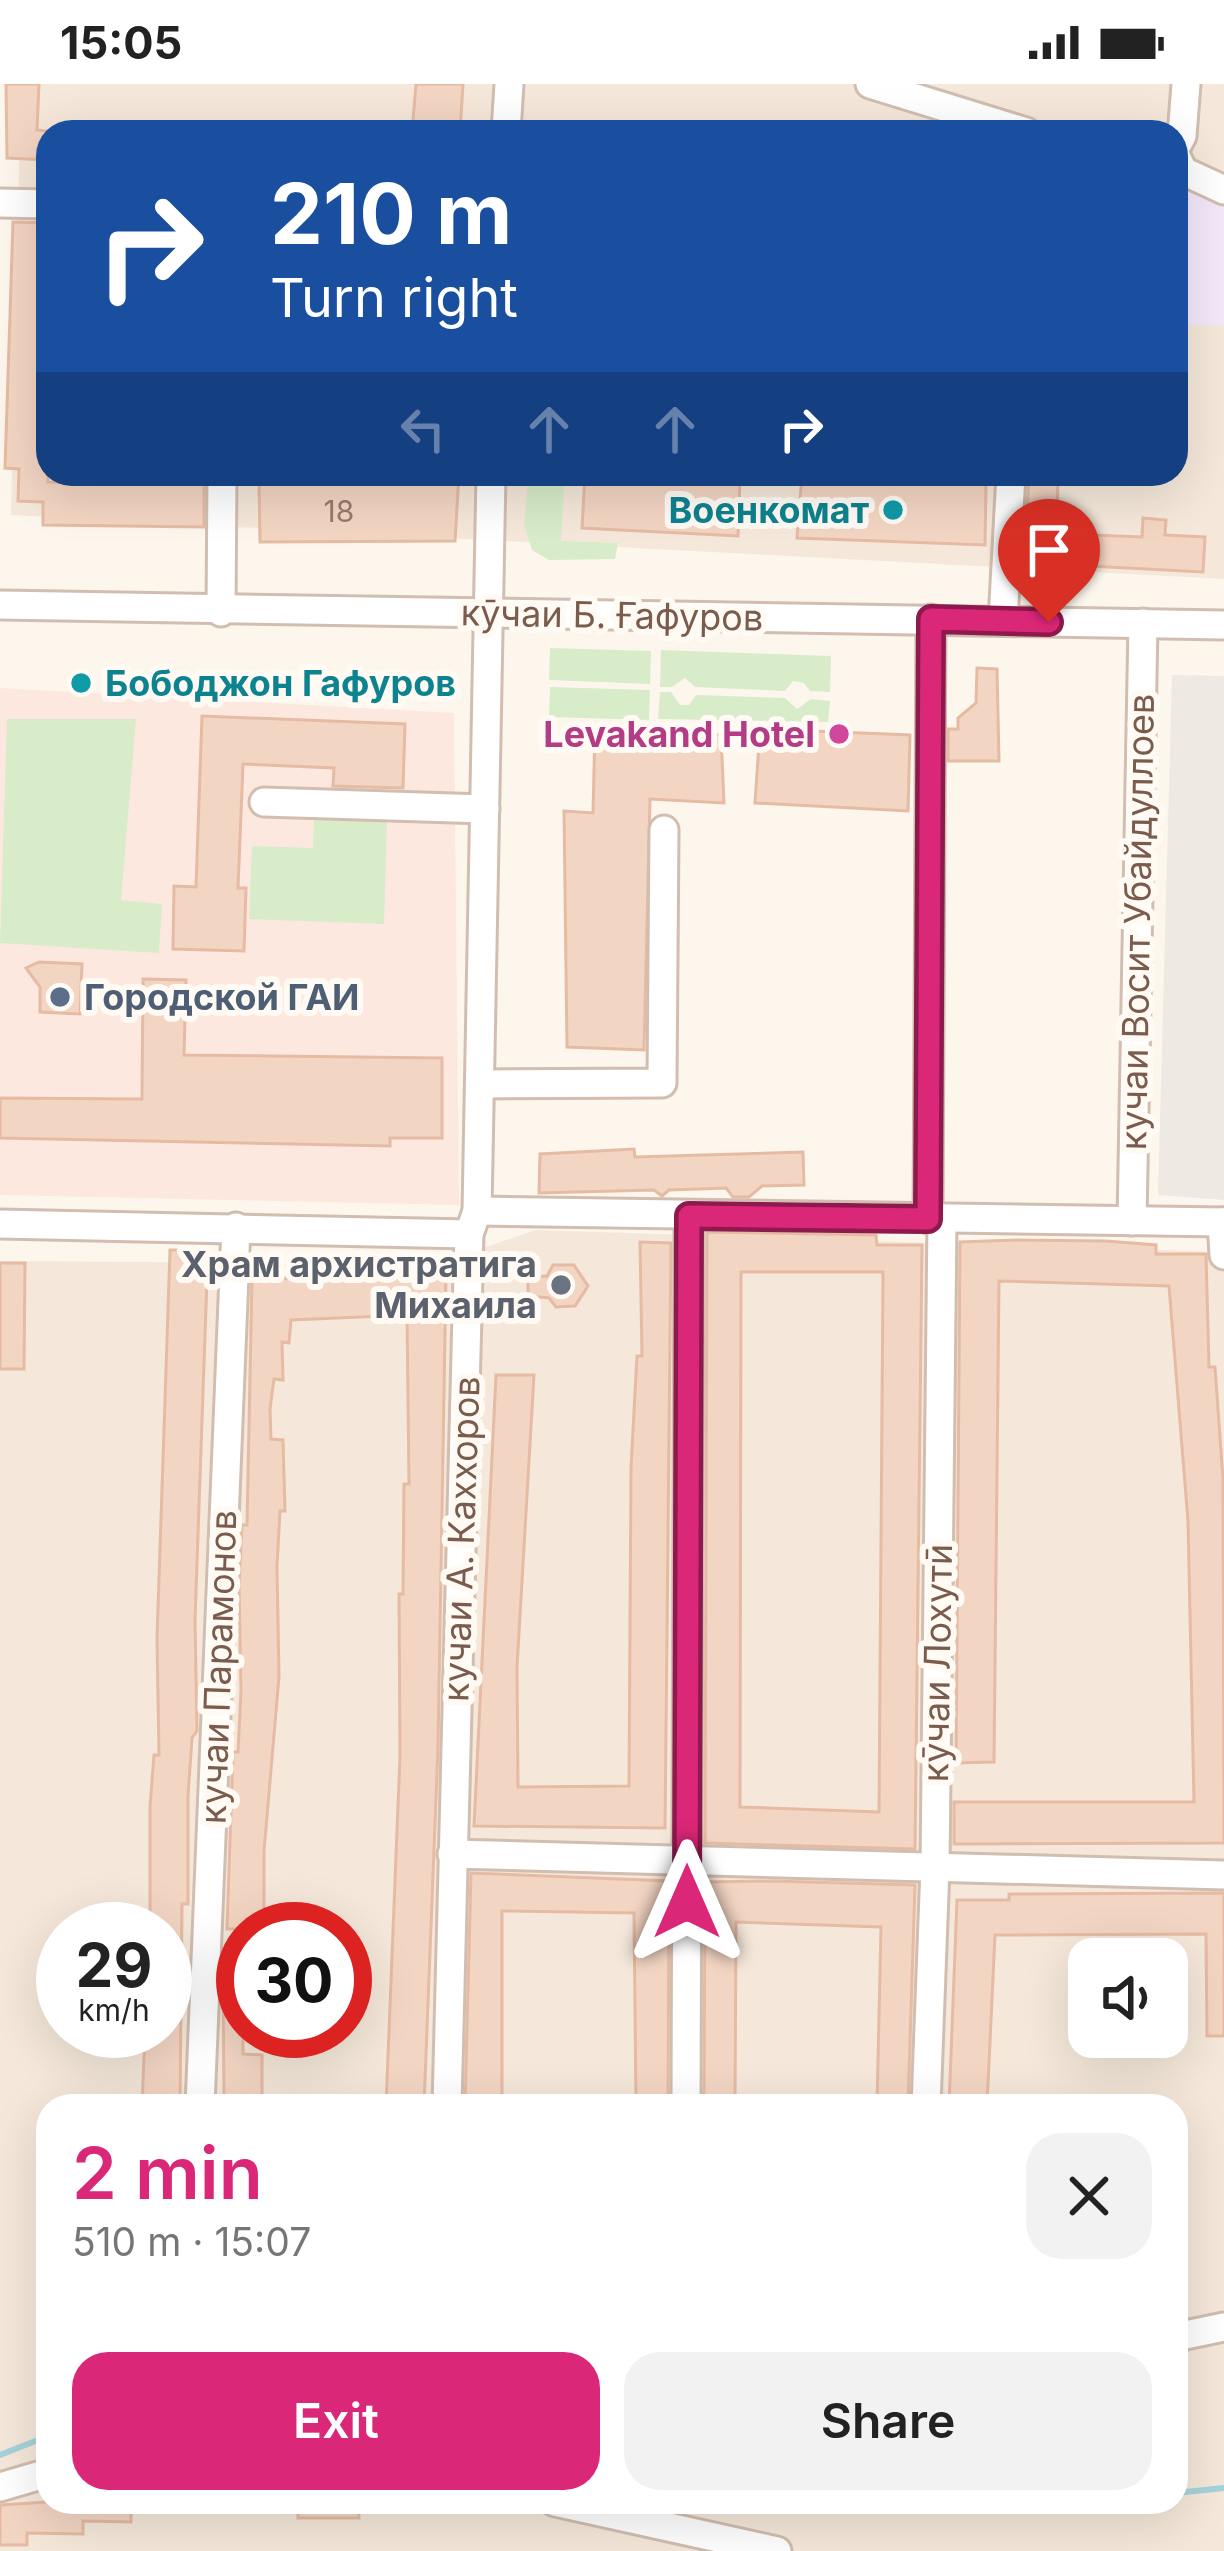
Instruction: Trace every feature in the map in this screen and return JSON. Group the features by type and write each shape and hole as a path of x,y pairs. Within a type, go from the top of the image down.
{"street":[{"path":"507,120 509,84"},
{"path":"870,84 987,120"},
{"path":"1183,120 1186,84"},
{"path":"1188,173 1224,190"},
{"path":"0,203 36,204"},
{"path":"221,612 222,486"},
{"name":"кучаи А. Каххоров","path":"447,2094 480,1084 491,486"},
{"path":"1003,621 1010,486"},
{"name":"кӯчаи Б. Ғафуров","path":"0,605 1224,625"},
{"name":"кӯчаи Лохутӣ","path":"926,2094 935,1867 931,619"},
{"name":"кучаи Восит Убайдуллоев","path":"1132,1221 1143,623"},
{"path":"264,802 485,809"},
{"path":"480,1084 662,1083 664,830"},
{"path":"686,2094 689,1216"},
{"path":"0,1224 236,1227 689,1216 1223,1222 1224,1255"},
{"name":"кучаи Парамонов","path":"200,2094 236,1227"},
{"path":"452,1854 1224,1875"},
{"path":"1188,2334 1224,2327"},
{"path":"0,2487 36,2476"},
{"path":"609,2514 777,2551"}],"shaded area":[{"path":"21,84 1224,84 1224,579 11,515"},
{"path":"1188,164 1224,187 1224,325 1188,325"},
{"path":"1172,675 1224,676 1224,1200 1158,1195"},
{"path":"0,688 454,713 459,1205 0,1195"},
{"path":"536,1230 1224,1252 1224,2551 0,2551 0,1261 436,1264"}],"green space":[{"path":"528,486 564,486 561,541 618,543 615,559 549,560 532,550 524,525"},
{"path":"550,648 651,651 650,684 549,680"},
{"path":"661,650 831,656 830,692 810,691 804,683 793,681 785,691 695,687 685,678 672,687 660,687"},
{"path":"550,687 650,690 649,720 549,717"},
{"path":"660,692 671,692 680,705 689,705 696,695 785,698 797,709 811,699 830,701 828,722 658,719"},
{"path":"7,719 136,719 121,900 162,904 159,953 0,943"},
{"path":"314,817 387,820 384,924 249,919 252,846 313,848"}],"building":[{"path":"6,84 39,84 36,159 7,158"},
{"path":"416,84 463,84 461,120 413,120"},
{"path":"13,222 36,223 36,486 204,486 204,527 43,525 43,502 18,501 19,469 5,468"},
{"path":"259,486 458,486 455,541 260,542"},
{"path":"584,486 740,486 738,536 582,528"},
{"name":"Военкомат","path":"801,486 986,486 985,545 797,538"},
{"path":"1028,486 1058,486 1056,569 1024,569"},
{"path":"1143,518 1166,520 1165,535 1205,537 1203,572 1090,566 1094,535 1142,537"},
{"path":"977,668 997,669 999,761 948,761 948,729 958,729 958,718 976,703"},
{"path":"202,716 405,724 403,788 333,786 334,768 243,764 238,888 246,888 244,951 173,949 174,886 196,887"},
{"path":"595,728 721,735 724,803 650,799 644,1050 567,1047 564,811 593,813"},
{"path":"760,729 910,735 908,811 755,803"},
{"name":"Городской ГАИ","path":"39,962 82,964 80,1014 40,1012 40,987 26,968"},
{"path":"143,979 186,980 184,1055 442,1058 442,1138 390,1138 390,1146 0,1138 0,1098 142,1099"},
{"path":"634,1149 635,1157 803,1152 804,1185 762,1186 749,1197 733,1197 726,1188 669,1190 662,1196 654,1190 539,1193 540,1154"},
{"path":"707,1232 876,1235 877,1245 922,1245 915,1849 705,1843","holes":["741,1272 883,1272 879,1812 740,1807"]},
{"path":"1106,1241 1156,1245 1156,1254 1206,1254 1209,1367 1215,1367 1223,1479 1224,1843 954,1844 954,1802 1194,1802 1188,1521 1169,1286 999,1281 994,1762 956,1763 960,1242"},
{"path":"640,1242 671,1243 665,1828 474,1826 496,1375 534,1375 517,1667 518,1787 629,1786 631,1467 637,1356 642,1356"},
{"path":"170,1250 208,1250 195,1620 197,1731 192,1738 188,1796 188,1902 150,1902 150,1806 154,1755 159,1755 157,1638"},
{"path":"0,1263 25,1263 24,1369 0,1369"},
{"path":"553,1265 574,1265 588,1286 575,1306 556,1307 549,1298 528,1296 528,1277 547,1276"},
{"path":"446,1274 438,1747 424,2094 386,2094 400,1756 399,1594 403,1594 404,1484 409,1484 407,1315 291,1320 289,1343 282,1342 283,1380 274,1379 270,1409 271,1439 283,1440 285,1511 280,1511 277,1566 279,1677 264,1902 228,1902 233,1752 238,1752 241,1691 239,1584 242,1525 247,1525 252,1278"},
{"path":"471,1873 669,1881 668,2094 636,2094 634,1913 502,1911 502,2094 465,2094"},
{"path":"705,1882 915,1885 908,2094 877,2094 881,1927 736,1922 735,2094 704,2094"},
{"path":"1224,1893 1224,2036 1207,2036 1206,1934 995,1935 988,2094 949,2094 957,1900 1009,1900 1009,1894"},
{"path":"144,2058 180,2058 180,2094 142,2094"},
{"path":"224,2058 262,2058 262,2094 224,2094"},
{"path":"36,2503 36,2514 131,2514 131,2522 83,2521 83,2534 27,2533 27,2545 0,2545 0,2505"},
{"path":"298,2514 359,2514 359,2518 298,2518"}],"waterway":[{"path":"0,2455 36,2441"},
{"path":"1188,2492 1224,2488"}],"place":[{"name":"Военкомат","path":"893,510"},
{"name":"Бободжон Гафуров","path":"81,683"},
{"name":"Levakand Hotel","path":"839,734"},
{"name":"Городской ГАИ","path":"60,997"},
{"name":"Храм архистратига Михаила","path":"561,1285"}],"route":[{"path":"687,1902 689,1216 928,1219 931,619 1049,622"}]}
